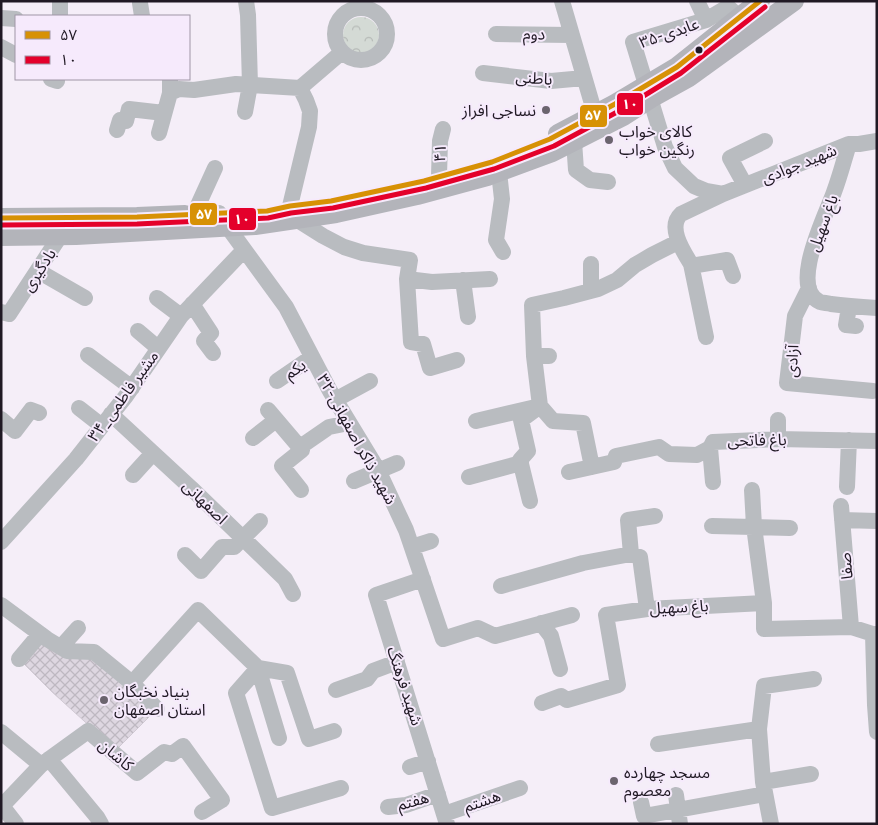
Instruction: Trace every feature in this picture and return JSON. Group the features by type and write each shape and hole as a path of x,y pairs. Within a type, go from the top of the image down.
{"main road":[{"path":"747,24 760,1"},
{"path":"1,218 137,217 194,214 255,225 331,201 492,162 550,139 595,114 689,77 747,24 794,1"},
{"path":"293,212 336,213 418,195 500,172 552,152 624,116 649,92"},
{"path":"1,236 62,235 223,220"}],"street":[{"path":"60,1 60,15"},
{"path":"245,112 250,84 246,1"},
{"path":"339,1 340,18"},
{"path":"384,1 387,38 379,52 365,60 356,60 342,52 337,44 336,26 346,12 355,8 372,10 380,15 385,22"},
{"path":"562,1 595,114"},
{"path":"697,1 706,20"},
{"name":"۳۵-عابدی","path":"649,92 633,42 706,20 728,7 747,24"},
{"path":"1,18 15,19"},
{"name":"دوم","path":"496,34 572,35"},
{"path":"1,47 15,54"},
{"path":"159,133 170,86 194,90 236,84 300,88 342,52"},
{"name":"باطنی","path":"483,73 551,81 584,78"},
{"path":"300,88 310,111 309,128 293,212 344,248 363,253 410,260 407,279 411,342 423,344 430,368 457,360"},
{"path":"649,92 666,147 675,168 694,186 723,194"},
{"path":"117,130 120,120 126,121 129,109 164,113"},
{"name":"۴۱","path":"440,176 440,141 443,129"},
{"path":"574,141 576,170 590,180 608,182"},
{"path":"745,185 730,158 765,141"},
{"name":"شهید جوادی","path":"706,337 691,264 678,242 675,222 678,217 723,194 849,144 877,141"},
{"name":"باغ سهیل","path":"809,288 807,279 809,261 835,191 849,144"},
{"path":"194,214 215,168"},
{"path":"500,172 502,199 496,240 503,252"},
{"name":"بادگیری","path":"1,312 9,314 72,217"},
{"name":"۳۲-شهید ذاکر اصفهانی","path":"223,220 286,308 335,400 378,470 406,530 443,639 478,628 495,636 572,615"},
{"path":"592,467 583,423 553,421 540,406 542,356 532,305 564,298 617,280 635,265 678,242"},
{"name":"۳۴_مشیر فاطمی","path":"1,542 76,459 132,388 186,310 244,250"},
{"path":"691,264 696,265 726,260 733,276"},
{"path":"591,264 591,290"},
{"path":"38,271 85,298"},
{"path":"407,279 432,282 490,279"},
{"path":"463,280 468,318"},
{"path":"809,288 812,295 819,302 849,307 877,308"},
{"name":"آزادی","path":"809,288 795,316 787,383 873,391"},
{"path":"157,298 186,310 211,332 204,340 213,353"},
{"path":"849,307 846,325 856,326"},
{"path":"138,331 158,348"},
{"path":"88,355 132,388"},
{"name":"یکم","path":"277,381 312,358"},
{"path":"335,400 370,381"},
{"path":"476,421 540,406"},
{"path":"530,501 520,460 528,451 521,420 540,406"},
{"name":"اصفهانی","path":"79,408 107,420 153,453 192,488 285,580 293,594"},
{"path":"1,420 15,431 31,410 39,413"},
{"path":"256,430 272,415 300,447 302,450 282,466 301,490"},
{"path":"778,420 778,439"},
{"path":"300,447 330,427 349,423"},
{"name":"باغ فاتحی","path":"568,472 614,462 616,456 659,447 669,454 697,455 710,448 713,442 778,439 877,441"},
{"path":"847,487 848,440"},
{"path":"710,448 713,482"},
{"path":"132,475 153,453"},
{"path":"354,481 397,463"},
{"path":"469,477 521,464"},
{"path":"752,490 754,526 764,603 764,629 850,627 875,634 877,732"},
{"name":"صفا","path":"850,627 841,513 877,521"},
{"path":"631,554 628,520 655,516"},
{"path":"185,555 201,571 222,547 234,548 260,521"},
{"path":"712,526 790,528"},
{"path":"412,547 431,541"},
{"path":"501,586 583,563 631,554 640,557 647,609"},
{"name":"شهید فرهنگ","path":"423,579 376,595 446,819"},
{"name":"باغ سهیل","path":"542,703 561,696 567,700 618,685 606,615 647,609 764,603"},
{"path":"1,605 67,651 94,652 132,683 157,709"},
{"path":"132,683 198,610 258,668 280,738"},
{"path":"541,624 551,636 560,669"},
{"path":"61,647 78,628"},
{"path":"18,659 40,634"},
{"path":"336,690 367,679 373,671 397,662"},
{"path":"258,668 286,673 309,739 334,731"},
{"path":"258,668 236,693 272,808 341,788"},
{"path":"770,824 764,788 759,729 764,686 814,680"},
{"path":"658,744 759,729"},
{"name":"کاشان","path":"16,824 2,806 45,762 88,731 137,773 164,752 172,754 184,746 222,800 202,812"},
{"path":"1,732 45,762 97,817 101,824"},
{"path":"410,767 428,761"},
{"path":"641,802 644,816 764,788 811,774"},
{"name":"هشتم","path":"446,819 520,788"},
{"name":"هفتم","path":"388,807 406,805 438,794"}],"green space":[{"path":"361,17 373,23 379,35 373,47 361,53 349,47 343,35 349,23"}],"building":[{"name":"بنیاد نخبگان استان اصفهان","path":"43,638 92,654 157,709 116,750 21,661"}],"transit line":[{"name":"۵۷","path":"1,218 137,217 267,211 331,201 424,181 492,162 550,139 615,104 677,67 760,1"},
{"name":"۱۰","path":"1,225 137,224 268,218 333,208 426,188 494,169 554,146 619,111 681,73 765,7"}],"place":[{"name":"نساجی افراز","path":"546,110"},
{"name":"کالای خواب رنگین خواب","path":"609,140"},
{"name":"بنیاد نخبگان استان اصفهان","path":"104,700"},
{"name":"مسجد چهارده معصوم","path":"614,781"}]}
